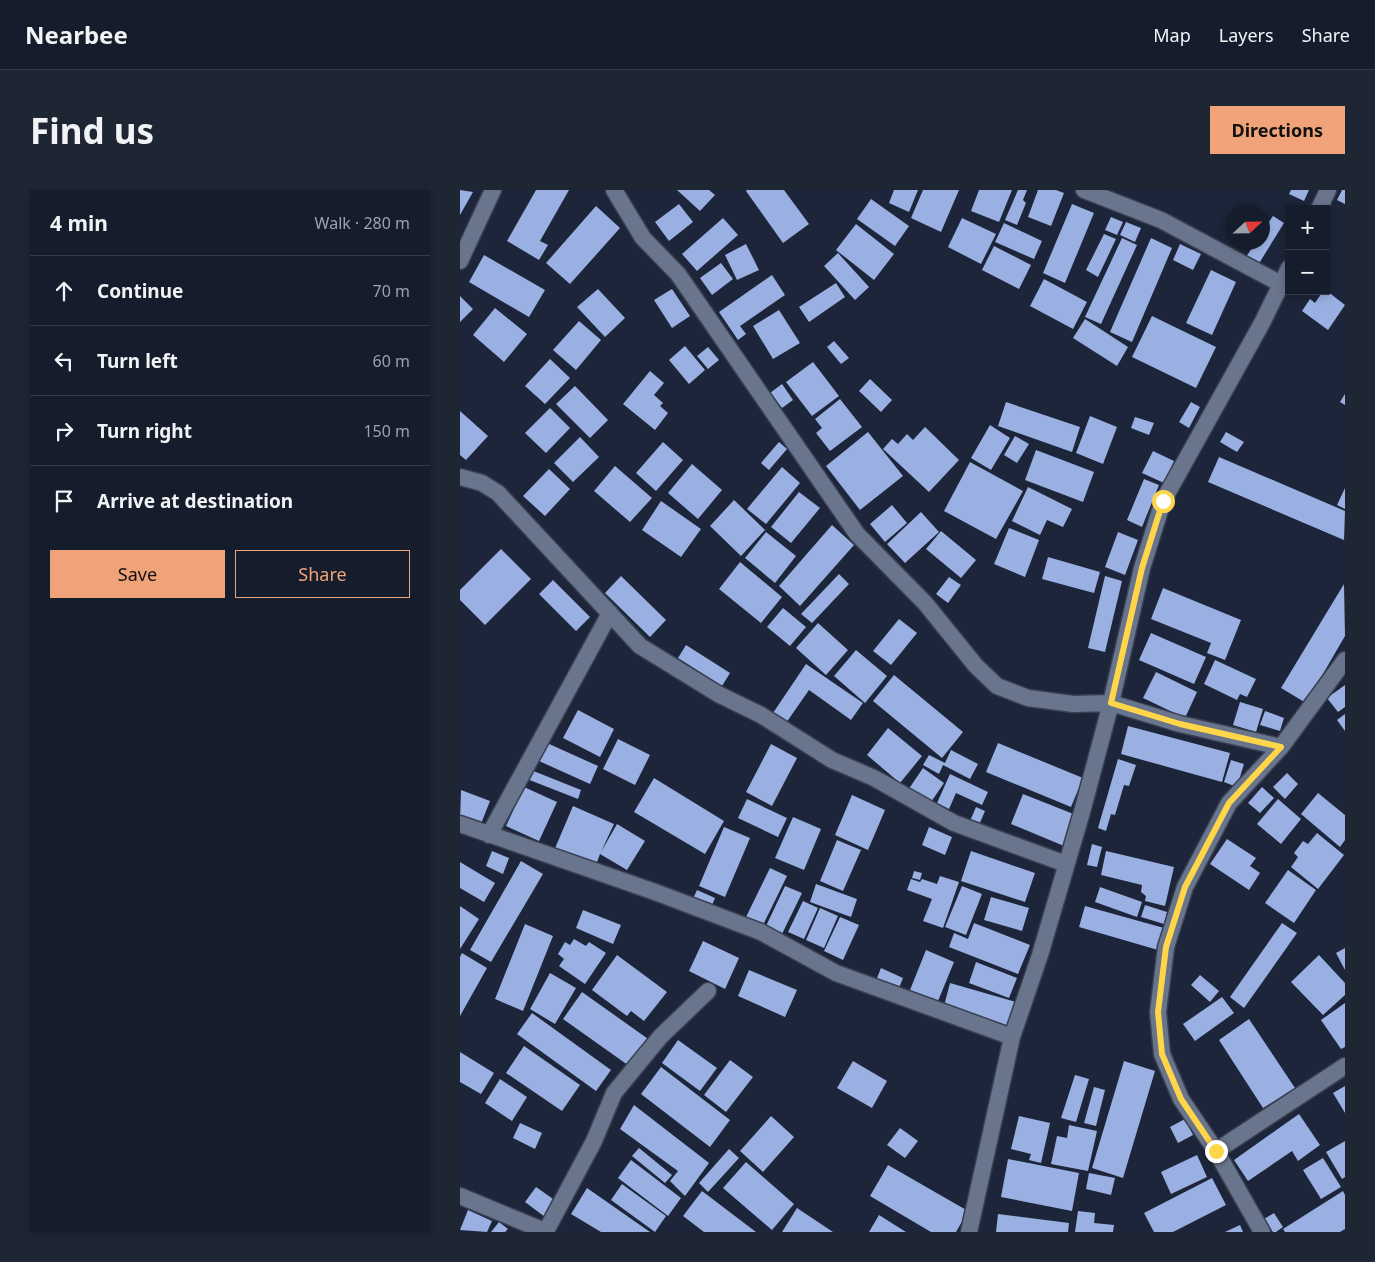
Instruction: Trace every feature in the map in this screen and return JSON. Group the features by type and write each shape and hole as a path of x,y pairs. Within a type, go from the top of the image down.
{"street":[{"path":"460,261 493,190"},
{"path":"614,190 643,238 678,274 858,534 925,603 976,666 997,686 1028,698 1073,704 1111,703 1180,724 1281,747"},
{"path":"1084,190 1161,220 1281,284"},
{"path":"1321,205 1328,190"},
{"path":"969,1232 1012,1037 1040,955 1066,864 1111,703 1142,568 1163,501 1262,323 1285,276"},
{"path":"460,477 482,483 498,493 640,646 718,694 761,715 832,760 874,778 954,823 1066,864"},
{"path":"489,835 610,613"},
{"path":"1262,1232 1216,1151 1181,1099 1162,1054 1158,1012 1166,947 1185,887 1229,803 1281,747 1345,660"},
{"path":"460,824 655,892 761,932 836,973 1012,1037"},
{"path":"460,1196 547,1232 594,1141 614,1093 661,1036 708,991"},
{"path":"1216,1151 1345,1066"}],"building":[{"path":"460,190 473,192 460,215"},
{"path":"536,190 569,190 540,241 548,245 539,260 507,241"},
{"path":"677,190 709,190 715,195 700,211"},
{"path":"747,190 784,190 809,224 783,243"},
{"path":"894,190 918,190 909,212 889,203"},
{"path":"923,190 959,190 941,232 911,218"},
{"path":"979,190 1012,190 999,222 971,211"},
{"path":"1018,190 1027,190 1023,200 1026,203 1017,225 1005,220"},
{"path":"1038,190 1056,190 1064,193 1051,226 1028,217"},
{"path":"1291,190 1309,190 1304,201 1289,194"},
{"path":"1342,190 1345,190 1345,204 1337,200"},
{"path":"871,199 909,226 895,246 857,219"},
{"path":"679,204 693,222 669,241 655,222"},
{"path":"1072,204 1094,213 1065,283 1043,273"},
{"path":"596,206 620,228 570,284 546,263"},
{"path":"1273,216 1284,223 1270,246 1270,220"},
{"path":"1111,217 1123,222 1117,235 1105,230"},
{"path":"723,218 738,235 697,271 682,254"},
{"path":"962,218 996,234 981,264 948,247"},
{"path":"1126,222 1141,228 1135,242 1120,235"},
{"path":"1004,223 1042,241 1034,259 995,242"},
{"path":"856,224 894,254 874,280 836,250"},
{"path":"1104,234 1116,239 1098,277 1086,270"},
{"path":"1122,238 1137,245 1101,324 1085,317"},
{"path":"1151,238 1172,248 1132,342 1110,332"},
{"path":"746,244 759,270 737,280 725,255"},
{"path":"1180,244 1201,254 1193,270 1173,260"},
{"path":"994,246 1031,265 1019,289 982,270"},
{"path":"1251,250 1267,250 1258,265 1246,257"},
{"path":"838,253 869,287 855,300 824,266"},
{"path":"484,255 545,290 529,317 469,282"},
{"path":"721,263 733,279 712,295 700,278"},
{"path":"1211,270 1236,282 1212,335 1186,323"},
{"path":"772,275 785,295 740,326 746,334 738,340 719,312"},
{"path":"1044,279 1087,302 1073,329 1030,306"},
{"path":"836,283 845,297 809,322 799,307"},
{"path":"598,289 625,318 605,337 577,307"},
{"path":"672,289 690,316 672,328 654,300"},
{"path":"1330,293 1345,305 1328,330 1302,311 1310,299 1315,303 1320,295 1330,295"},
{"path":"460,296 473,309 460,322"},
{"path":"495,308 527,334 504,362 473,335"},
{"path":"779,310 800,343 773,359 753,326"},
{"path":"1152,316 1216,347 1196,388 1132,357"},
{"path":"1085,319 1128,347 1117,366 1073,338"},
{"path":"579,321 601,340 576,370 553,350"},
{"path":"834,341 849,358 841,364 827,347"},
{"path":"685,346 705,370 689,384 669,360"},
{"path":"708,347 719,360 708,369 697,356"},
{"path":"550,359 570,378 545,404 525,386"},
{"path":"813,362 839,396 812,416 786,382"},
{"path":"650,371 664,383 654,395 663,403 660,406 668,413 655,430 623,404"},
{"path":"870,379 892,400 881,412 859,391"},
{"path":"782,384 793,400 782,408 770,393"},
{"path":"575,386 608,420 590,438 556,404"},
{"path":"1345,394 1345,405 1340,402"},
{"path":"840,399 862,427 830,451 816,433 822,428 815,419"},
{"path":"1006,402 1080,427 1072,452 998,426"},
{"path":"1191,402 1200,407 1189,428 1179,422"},
{"path":"550,408 570,428 546,453 525,433"},
{"path":"460,411 488,436 466,460 460,455"},
{"path":"1090,416 1117,427 1103,464 1076,453"},
{"path":"1135,417 1154,423 1149,435 1131,428"},
{"path":"990,425 1010,438 991,470 971,458"},
{"path":"925,427 959,460 929,492 883,449 892,439 898,444 907,434 913,440"},
{"path":"868,432 903,476 860,510 826,466"},
{"path":"1226,432 1244,442 1237,452 1220,442"},
{"path":"1015,436 1029,444 1017,463 1004,455"},
{"path":"580,437 599,457 573,482 554,463"},
{"path":"663,442 683,460 656,491 636,473"},
{"path":"779,442 787,449 769,470 761,463"},
{"path":"1036,450 1094,472 1083,502 1025,480"},
{"path":"1153,451 1174,461 1164,483 1142,473"},
{"path":"1219,457 1345,511 1344,540 1208,482"},
{"path":"970,462 1023,491 996,539 944,511"},
{"path":"692,464 722,490 698,519 668,493"},
{"path":"615,466 652,498 630,522 594,491"},
{"path":"782,467 800,483 766,524 747,509"},
{"path":"549,469 570,489 545,516 523,496"},
{"path":"1144,479 1159,485 1142,527 1127,520"},
{"path":"1028,487 1072,509 1063,527 1047,520 1040,535 1012,521"},
{"path":"1345,488 1345,509 1337,505"},
{"path":"799,492 820,508 791,543 771,527"},
{"path":"734,500 765,530 741,556 710,526"},
{"path":"661,501 701,529 681,557 642,530"},
{"path":"892,505 907,523 885,542 870,524"},
{"path":"921,512 939,532 905,563 887,544"},
{"path":"832,525 854,545 800,606 779,586"},
{"path":"1009,528 1039,540 1025,577 994,564"},
{"path":"941,531 976,560 961,578 926,549"},
{"path":"766,532 796,556 775,583 745,558"},
{"path":"1118,532 1138,540 1125,575 1105,567"},
{"path":"501,549 531,579 485,625 460,600 460,590"},
{"path":"1048,557 1100,572 1094,593 1042,579"},
{"path":"740,562 782,597 761,623 719,589"},
{"path":"839,574 849,584 812,623 801,614"},
{"path":"621,576 666,620 650,637 605,593"},
{"path":"1105,576 1122,581 1105,652 1088,648"},
{"path":"949,577 961,585 948,603 936,594"},
{"path":"553,580 590,617 576,631 539,594"},
{"path":"1344,584 1345,636 1306,703 1281,688"},
{"path":"1163,588 1241,620 1225,660 1207,653 1211,643 1151,619"},
{"path":"783,608 806,627 790,646 767,627"},
{"path":"899,619 917,633 891,665 873,651"},
{"path":"818,623 848,650 826,675 796,648"},
{"path":"1151,633 1206,657 1194,684 1139,660"},
{"path":"686,645 730,673 722,686 678,658"},
{"path":"856,650 887,676 865,703 834,676"},
{"path":"1215,660 1256,679 1247,697 1240,694 1237,700 1204,684"},
{"path":"806,664 863,703 851,720 809,690 786,723 773,713"},
{"path":"1156,672 1197,692 1185,718 1143,698"},
{"path":"894,675 963,732 942,758 873,701"},
{"path":"1345,685 1345,707 1338,712 1327,698"},
{"path":"1240,702 1263,709 1256,732 1233,725"},
{"path":"578,710 614,729 600,757 563,738"},
{"path":"1265,711 1284,718 1280,731 1260,725"},
{"path":"1345,714 1345,731 1337,720"},
{"path":"1128,726 1230,753 1222,782 1121,754"},
{"path":"888,728 922,756 900,783 867,755"},
{"path":"618,739 650,755 635,785 603,769"},
{"path":"547,743 598,766 590,784 539,761"},
{"path":"998,743 1083,778 1071,807 986,772"},
{"path":"771,744 797,758 772,806 746,792"},
{"path":"951,750 978,764 970,779 943,765 939,774 923,765 929,755 945,763"},
{"path":"1118,759 1136,765 1129,786 1124,785 1115,815 1111,814 1106,831 1098,828"},
{"path":"1231,760 1244,764 1237,787 1224,782"},
{"path":"923,768 944,783 929,805 908,790"},
{"path":"531,770 581,790 578,799 527,779"},
{"path":"1287,773 1298,784 1285,799 1273,787"},
{"path":"950,774 988,792 982,805 956,793 949,809 937,803"},
{"path":"654,778 724,821 705,854 634,812"},
{"path":"524,787 557,802 539,841 506,826"},
{"path":"1262,787 1274,798 1260,813 1248,803"},
{"path":"461,790 490,801 479,829 460,821"},
{"path":"1318,793 1345,815 1345,840 1340,847 1301,814"},
{"path":"1023,794 1076,815 1064,846 1011,824"},
{"path":"852,795 885,810 868,850 835,835"},
{"path":"747,799 787,818 778,837 738,818"},
{"path":"1278,799 1301,819 1281,844 1257,824"},
{"path":"573,806 614,824 601,852 617,824 645,841 627,870 600,854 594,870 553,853"},
{"path":"976,807 985,811 979,825 970,821"},
{"path":"793,817 821,829 804,870 775,858"},
{"path":"724,827 750,838 725,897 699,886"},
{"path":"929,827 952,837 945,855 922,845"},
{"path":"1317,833 1344,855 1318,889 1291,867 1298,857 1294,853 1303,841 1308,844"},
{"path":"1227,839 1256,858 1250,866 1260,873 1249,890 1210,864"},
{"path":"837,840 861,850 843,891 820,881"},
{"path":"1092,844 1102,847 1097,867 1087,865"},
{"path":"492,851 509,858 503,874 486,866"},
{"path":"971,851 1035,873 1025,902 961,881"},
{"path":"1106,851 1174,867 1165,906 1145,901 1146,896 1141,892 1142,885 1101,875"},
{"path":"521,861 543,874 491,962 470,950"},
{"path":"460,862 495,883 484,902 460,888"},
{"path":"770,868 787,876 763,925 746,917"},
{"path":"1288,870 1316,890 1294,923 1265,903"},
{"path":"914,871 922,873 920,880 912,878"},
{"path":"940,876 959,882 943,928 923,921 932,899 907,890 911,879 920,882 922,879 937,884"},
{"path":"816,884 857,899 851,917 810,902"},
{"path":"785,886 802,893 782,934 766,926"},
{"path":"962,886 982,894 966,935 945,927"},
{"path":"1100,887 1142,902 1137,917 1095,902"},
{"path":"697,890 715,898 710,910 692,901"},
{"path":"991,897 1029,908 1022,931 984,920"},
{"path":"803,901 818,908 804,939 788,932"},
{"path":"1145,905 1167,912 1164,924 1141,917"},
{"path":"460,906 479,919 460,949"},
{"path":"1085,906 1164,928 1158,950 1079,927"},
{"path":"820,908 838,916 824,948 806,940"},
{"path":"583,910 621,925 613,944 576,928"},
{"path":"840,917 859,925 843,960 824,951"},
{"path":"974,923 1030,945 1018,974 949,947 954,933 968,939"},
{"path":"1282,923 1297,933 1244,1008 1230,997"},
{"path":"525,924 553,936 523,1011 495,999"},
{"path":"574,939 586,946 589,942 606,953 585,984 559,966 564,959 558,954 565,942 570,945"},
{"path":"703,941 739,958 725,989 689,971"},
{"path":"1345,948 1345,970 1336,953"},
{"path":"926,950 954,962 936,1006 908,995"},
{"path":"462,953 487,968 460,1016 460,957"},
{"path":"617,955 667,992 644,1021 631,1011 627,1016 592,990"},
{"path":"1319,955 1345,983 1345,995 1323,1015 1291,982"},
{"path":"976,962 1017,978 1009,998 969,983"},
{"path":"881,968 903,978 897,993 875,983"},
{"path":"749,970 797,990 785,1017 738,996"},
{"path":"550,973 576,988 555,1024 530,1009"},
{"path":"1200,975 1219,991 1210,1002 1191,985"},
{"path":"950,983 1016,1002 1009,1026 944,1006"},
{"path":"582,992 651,1041 632,1068 563,1019"},
{"path":"1222,997 1234,1013 1195,1041 1183,1024"},
{"path":"1345,1003 1345,1047 1341,1049 1321,1020"},
{"path":"532,1013 611,1070 596,1091 517,1034"},
{"path":"1249,1019 1295,1088 1263,1108 1219,1040"},
{"path":"678,1040 717,1068 700,1091 662,1063"},
{"path":"524,1046 580,1085 562,1111 506,1073"},
{"path":"460,1052 494,1073 481,1094 460,1082"},
{"path":"730,1060 753,1077 726,1112 704,1095"},
{"path":"853,1061 887,1081 872,1108 837,1088"},
{"path":"1124,1061 1155,1071 1123,1178 1092,1168"},
{"path":"661,1067 730,1120 710,1147 641,1094"},
{"path":"1075,1075 1089,1079 1076,1122 1061,1118"},
{"path":"500,1079 527,1097 512,1121 485,1103"},
{"path":"1345,1086 1345,1113 1333,1093"},
{"path":"1094,1087 1105,1090 1096,1126 1084,1123"},
{"path":"634,1105 709,1163 685,1196 670,1181 678,1171 620,1129"},
{"path":"1299,1114 1320,1145 1298,1161 1292,1151 1248,1181 1234,1160"},
{"path":"771,1116 794,1137 763,1172 740,1151"},
{"path":"1019,1116 1050,1123 1041,1163 1029,1160 1031,1154 1011,1149"},
{"path":"1185,1119 1193,1135 1178,1143 1170,1127"},
{"path":"520,1123 542,1133 535,1149 513,1138"},
{"path":"1069,1125 1097,1131 1088,1171 1051,1164 1057,1136 1067,1138"},
{"path":"900,1128 918,1141 905,1158 887,1145"},
{"path":"1345,1141 1345,1177 1342,1179 1326,1152"},
{"path":"639,1148 672,1175 665,1183 632,1156"},
{"path":"729,1149 739,1158 708,1192 699,1183"},
{"path":"1197,1155 1207,1177 1171,1194 1161,1172"},
{"path":"1323,1158 1341,1187 1321,1199 1303,1170"},
{"path":"1008,1159 1079,1173 1072,1211 1001,1197"},
{"path":"631,1160 681,1198 668,1216 618,1178"},
{"path":"746,1162 794,1204 772,1230 723,1188"},
{"path":"888,1165 968,1211 956,1232 931,1232 870,1196"},
{"path":"1089,1173 1115,1178 1111,1195 1086,1189"},
{"path":"1212,1178 1226,1205 1173,1232 1154,1232 1144,1213"},
{"path":"622,1184 666,1216 655,1232 611,1200"},
{"path":"536,1187 556,1201 545,1217 525,1202"},
{"path":"587,1188 650,1232 601,1232 571,1214"},
{"path":"702,1191 756,1232 704,1232 683,1216"},
{"path":"1343,1191 1345,1195 1345,1229 1340,1232 1285,1232 1283,1229"},
{"path":"797,1208 833,1232 782,1232"},
{"path":"468,1210 492,1221 487,1232 460,1230"},
{"path":"1078,1211 1095,1213 1094,1223 1114,1225 1113,1232 1075,1232"},
{"path":"1274,1213 1283,1227 1276,1232 1273,1232 1264,1219"},
{"path":"998,1214 1069,1223 1068,1232 996,1232"},
{"path":"879,1215 906,1232 869,1232"},
{"path":"499,1222 508,1229 505,1232 491,1232"},
{"path":"1240,1225 1243,1232 1225,1232"}],"route":[{"path":"1163,501 1142,568 1111,703 1180,724 1281,747 1229,803 1185,887 1166,947 1158,1012 1162,1054 1181,1099 1216,1151"}]}
